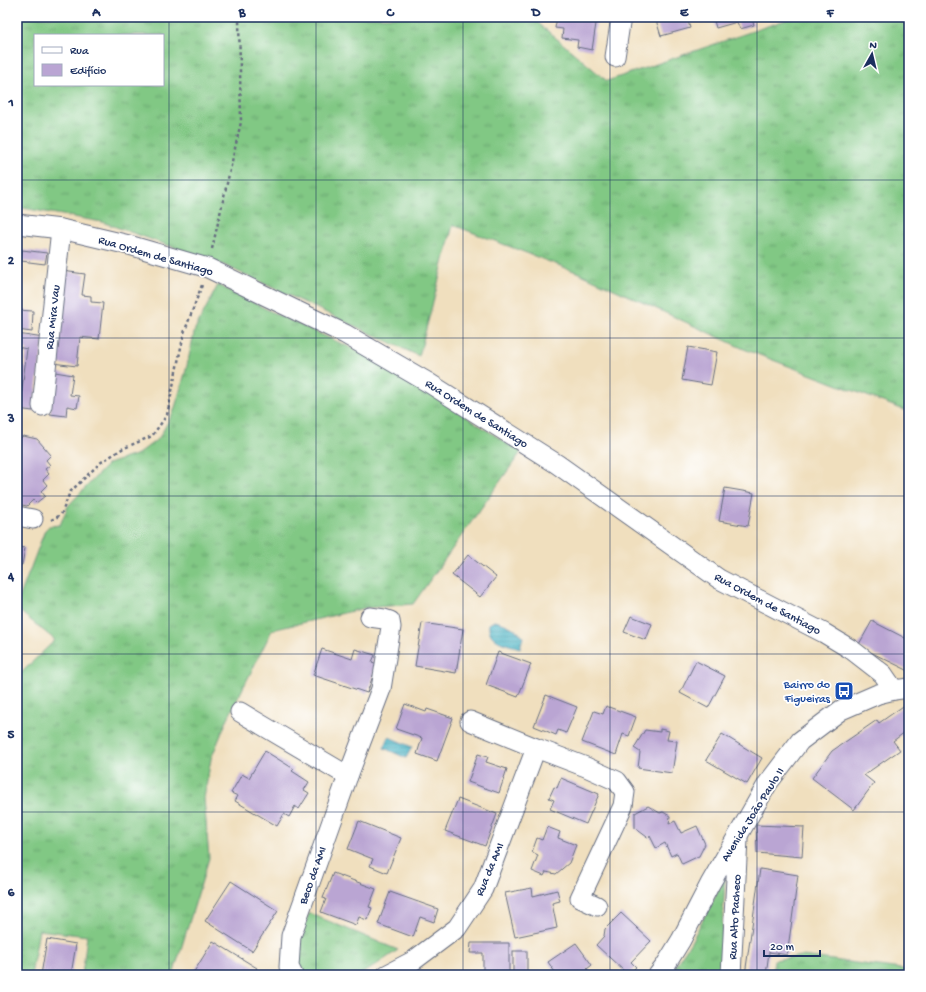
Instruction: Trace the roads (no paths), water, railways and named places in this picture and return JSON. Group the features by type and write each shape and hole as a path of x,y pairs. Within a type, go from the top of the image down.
{"street":[{"path":"615,57 620,17"},
{"name":"Rua Ordem de Santiago","path":"17,224 61,229 129,245 208,268 344,334 429,383 557,464 719,579 824,633 852,650 901,689"},
{"name":"Rua Mira Vau","path":"42,406 61,229"},
{"name":"Beco da AMI","path":"293,975 289,967 291,936 348,776 381,689 391,627 390,621 370,617"},
{"name":"Avenida João Paulo II","path":"658,975 681,940 710,884 768,783 800,741 841,710 878,694 901,689"},
{"path":"240,712 348,776"},
{"path":"470,721 586,767 617,781 625,792 622,806 580,898 596,906"},
{"name":"Rua da AMI","path":"386,975 413,961 457,928 483,889 536,748"},
{"name":"Rua Alto Pacheco","path":"731,975 738,835"}],"water":[{"path":"494,621 510,626 523,637 520,648 499,641 491,635 489,624"},
{"path":"389,737 412,747 406,758 384,748"}],"place":[{"name":"Bairro do Figueiras","path":"844,691"}]}
